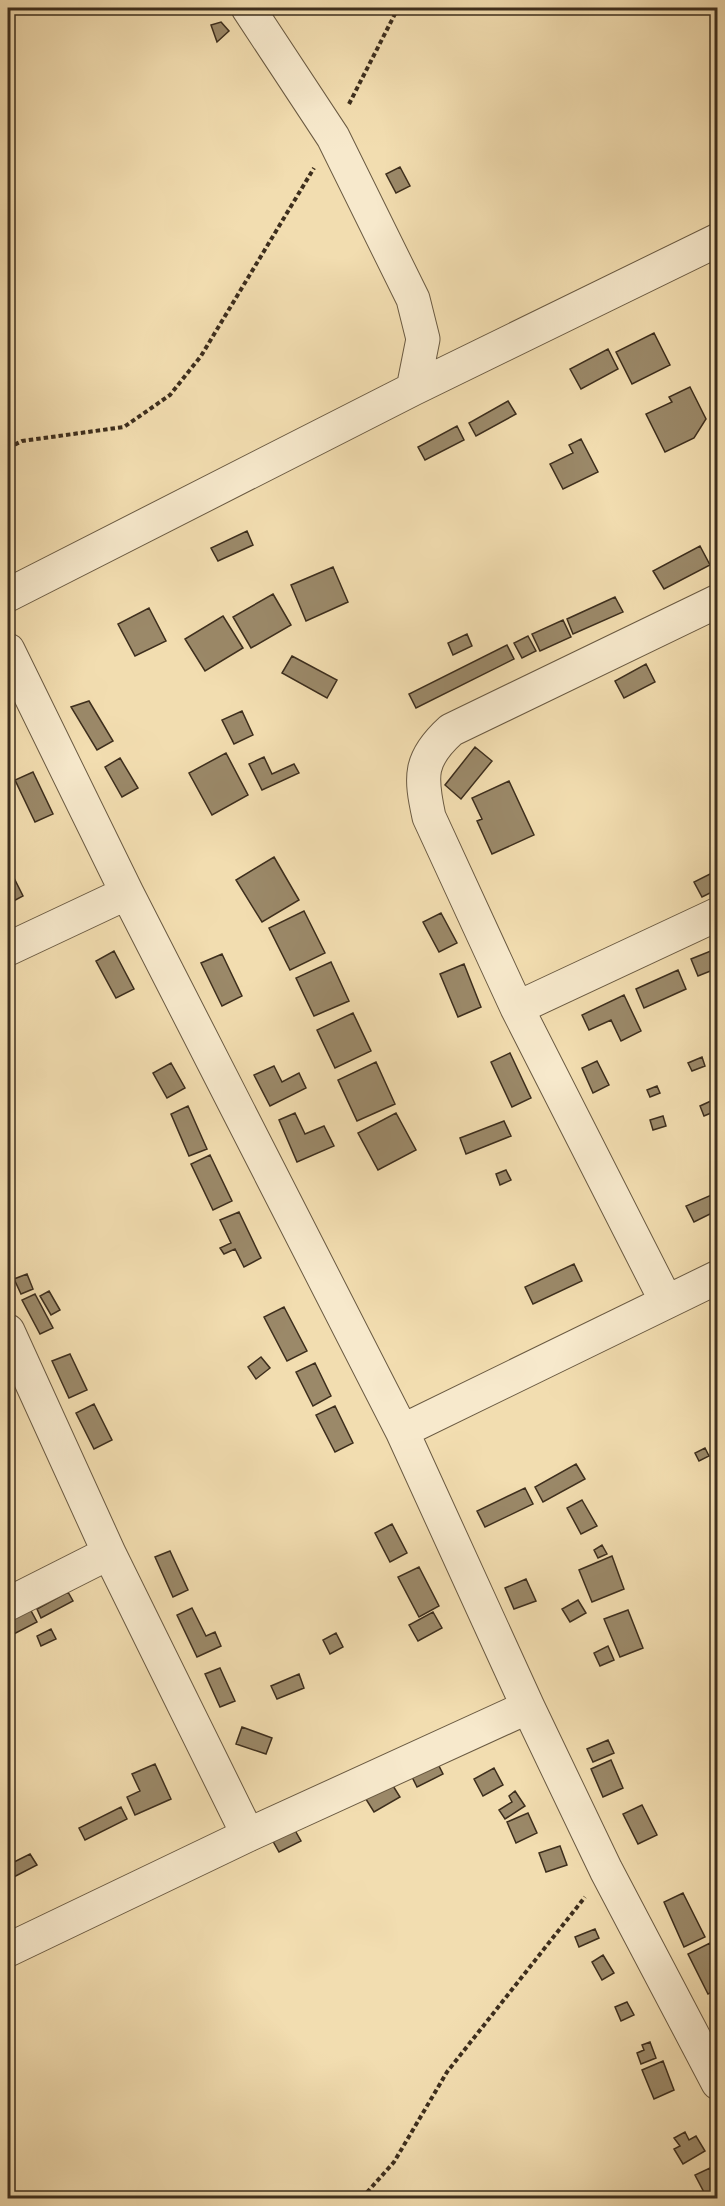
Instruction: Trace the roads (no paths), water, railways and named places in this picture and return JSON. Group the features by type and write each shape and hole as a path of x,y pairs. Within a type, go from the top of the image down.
{"street":[{"path":"248,8 333,137 412,299 423,339 413,389"},
{"path":"8,595 413,389 717,240"},
{"path":"666,1302 517,1008 429,816 423,788 425,765 433,746 451,730 717,601"},
{"path":"8,650 127,893 402,1431 528,1707 606,1870 717,2083"},
{"path":"8,949 127,893"},
{"path":"517,1008 717,914"},
{"path":"402,1431 717,1277"},
{"path":"8,1331 109,1553 248,1835"},
{"path":"8,1604 109,1553"},
{"path":"8,1950 248,1835 528,1707"}]}
